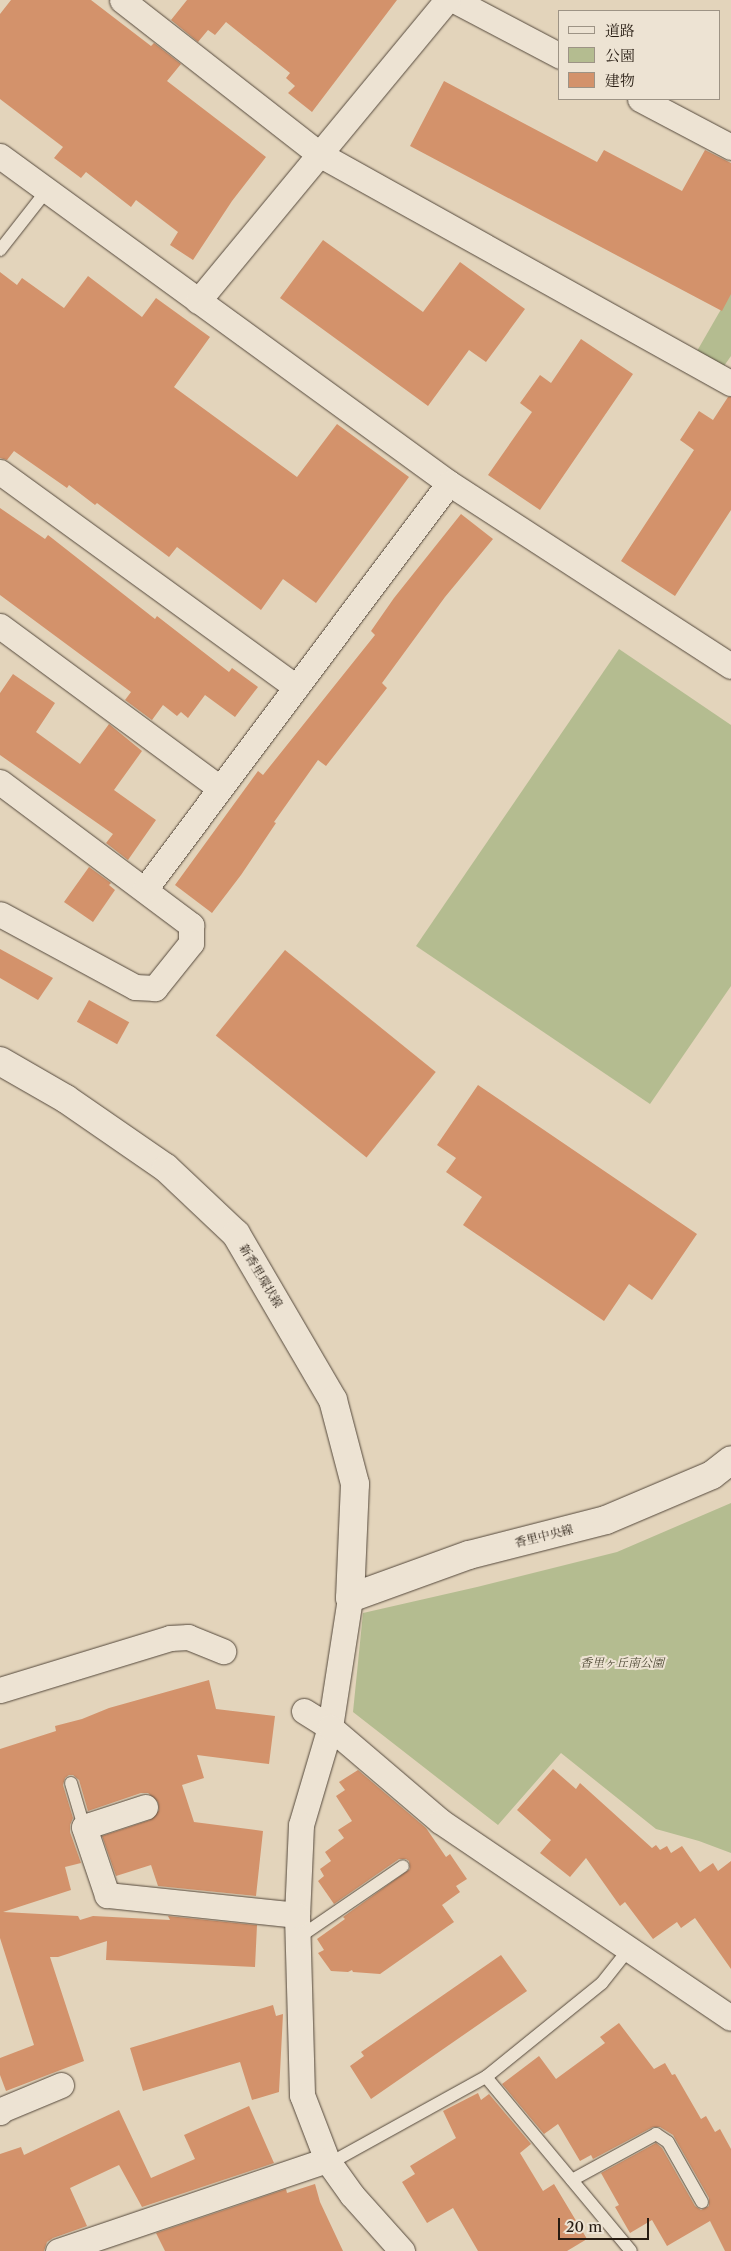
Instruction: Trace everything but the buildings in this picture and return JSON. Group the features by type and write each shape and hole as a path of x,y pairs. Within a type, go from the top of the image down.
{"street":[{"path":"122,0 319,154 731,383"},
{"path":"198,302 447,0"},
{"path":"454,0 558,55"},
{"path":"642,100 731,147"},
{"path":"0,156 449,483 731,666"},
{"path":"0,472 296,687"},
{"path":"145,889 449,483"},
{"path":"0,626 220,788"},
{"path":"0,782 191,925 190,943 155,988 136,987 0,914"},
{"name":"新香里環状線","path":"0,1060 66,1099 166,1168 236,1234 333,1400 355,1484 350,1598"},
{"name":"香里中央線","path":"350,1598 469,1555 606,1520 712,1475 731,1460"},
{"path":"350,1598 330,1727 301,1825 298,1926 302,2095 328,2161 352,2195 402,2251"},
{"path":"0,1690 170,1638 188,1637 223,1651"},
{"path":"304,1711 330,1727 440,1821 731,2018"},
{"path":"145,1806 84,1826 107,1895 298,1926"},
{"path":"0,2112 61,2085"},
{"path":"66,2250 328,2161"}],"lane":[{"path":"0,250 46,190"},
{"path":"71,1783 84,1826"},
{"path":"298,1926 402,1866"},
{"path":"328,2161 486,2077 602,1983 629,1949"},
{"path":"486,2077 631,2251"},
{"path":"572,2180 656,2134 668,2142 702,2202"}],"green space":[{"path":"731,292 731,356 719,373 693,358"},
{"path":"619,649 731,725 731,986 650,1104 416,946"},
{"name":"香里ヶ丘南公園","path":"731,1503 731,1853 699,1841 656,1829 561,1753 498,1825 353,1712 363,1613 617,1552"}]}
